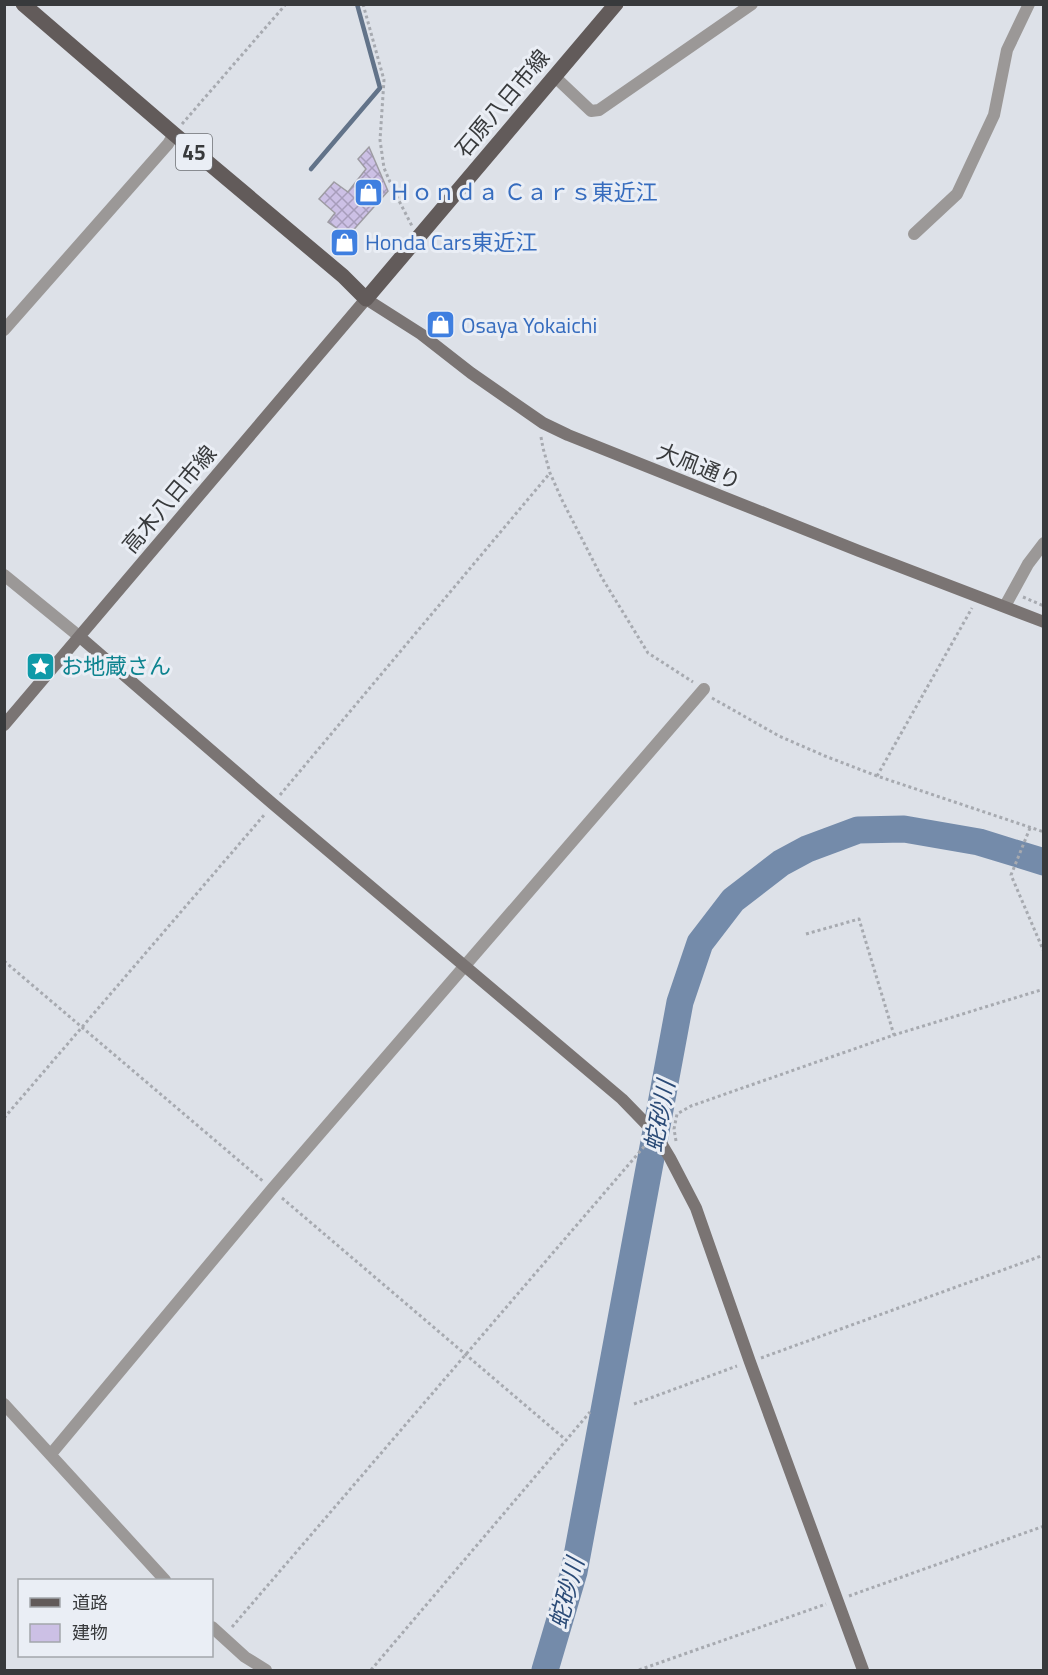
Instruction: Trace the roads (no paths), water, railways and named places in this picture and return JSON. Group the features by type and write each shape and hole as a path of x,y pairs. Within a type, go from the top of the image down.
{"main road":[{"name":"45","path":"23,4 343,276 366,299"},
{"name":"石原八日市線","path":"366,299 616,4"}],"street":[{"path":"554,76 591,111 599,110 752,4"},
{"path":"914,234 957,194 994,115 1007,50 1029,4"},
{"path":"4,330 168,144 174,134"},
{"name":"大凧通り","path":"366,299 421,334 471,373 543,423 568,435 1044,622"},
{"name":"高木八日市線","path":"4,725 366,299"},
{"path":"1005,606 1028,564 1044,543"},
{"path":"4,575 80,637 622,1100 655,1133 696,1208 863,1671"},
{"path":"51,1454 272,1189 704,689"},
{"path":"4,1404 163,1579"},
{"path":"213,1628 245,1657 266,1671"}],"waterway":[{"path":"311,169 380,88 357,4"},
{"name":"蛇砂川","path":"545,1670 574,1572 680,1002 700,943 733,900 781,863 807,849 858,830 904,829 979,842 1044,862"}],"place":[{"name":"Ｈｏｎｄａ Ｃａｒｓ東近江","path":"368,192"},
{"name":"Honda Cars東近江","path":"344,242"},
{"name":"Osaya Yokaichi","path":"440,325"},
{"name":"お地蔵さん","path":"40,666"}]}
